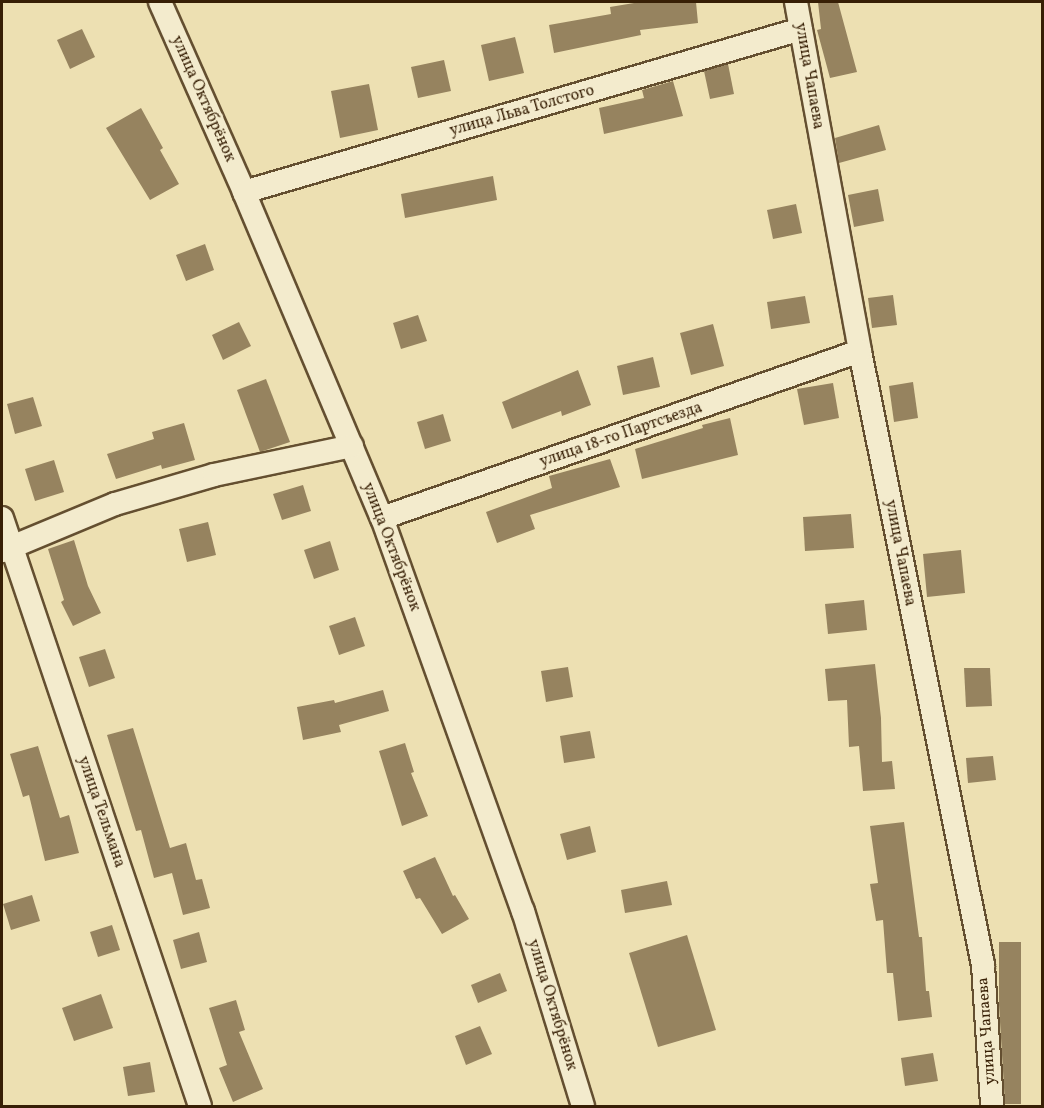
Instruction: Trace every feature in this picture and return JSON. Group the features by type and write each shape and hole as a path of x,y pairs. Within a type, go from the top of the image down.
{"street":[{"name":"улица Октябрёнок","path":"160,2 244,192 382,518 523,911 583,1107"},
{"name":"улица Чапаева","path":"796,2 860,351 983,965 992,1107"},
{"name":"улица Льва Толстого","path":"244,192 801,29"},
{"name":"улица 18-го Партсъезда","path":"382,518 860,351"},
{"path":"6,550 126,500 214,475 352,446"},
{"name":"улица Тельмана","path":"2,518 6,550 200,1107"}],"building":[{"path":"640,2 696,2 698,23 640,30 641,35 554,53 549,25 611,14 610,7"},
{"path":"818,2 838,2 857,72 830,78 817,30 821,29"},
{"path":"82,29 95,57 70,69 57,40"},
{"path":"515,37 524,73 489,81 481,45"},
{"path":"444,60 451,91 418,98 411,67"},
{"path":"728,64 734,94 710,99 704,71"},
{"path":"673,81 683,116 604,134 599,108 644,98 642,90"},
{"path":"369,84 378,130 340,138 331,91"},
{"path":"141,108 179,184 150,200 106,128"},
{"path":"879,125 886,150 839,163 835,138"},
{"path":"493,176 497,200 405,218 401,194"},
{"path":"878,189 884,221 854,227 848,195"},
{"path":"796,204 802,233 773,239 767,210"},
{"path":"205,244 214,270 186,281 176,255"},
{"path":"893,295 897,325 872,328 868,298"},
{"path":"805,296 810,323 771,329 767,302"},
{"path":"418,315 427,341 401,349 393,323"},
{"path":"239,322 251,346 223,360 212,335"},
{"path":"713,324 724,366 691,375 680,333"},
{"path":"653,357 660,387 623,395 617,366"},
{"path":"578,370 591,405 562,416 561,411 512,429 502,402"},
{"path":"266,379 290,442 260,452 237,390"},
{"path":"913,382 918,418 894,422 889,386"},
{"path":"833,383 839,418 804,425 797,389"},
{"path":"33,397 42,426 15,434 7,404"},
{"path":"443,414 451,441 425,449 417,422"},
{"path":"730,418 738,455 642,479 635,449 703,428 702,425"},
{"path":"184,423 195,460 162,469 161,465 116,479 107,454 154,439 152,432"},
{"path":"610,459 620,487 530,515 535,529 497,543 486,512 552,488 549,476"},
{"path":"54,460 64,492 35,501 25,469"},
{"path":"303,485 311,511 282,520 273,494"},
{"path":"851,514 854,548 805,551 803,517"},
{"path":"208,522 216,555 187,562 179,529"},
{"path":"74,540 88,586 101,613 73,626 61,602 64,600 48,549"},
{"path":"330,541 339,570 314,579 304,550"},
{"path":"961,550 965,593 927,597 923,554"},
{"path":"864,600 867,630 828,634 825,604"},
{"path":"355,617 365,646 339,655 329,626"},
{"path":"105,649 115,678 89,687 79,657"},
{"path":"875,664 881,718 882,762 892,761 895,789 863,791 859,746 849,747 847,700 828,701 825,669"},
{"path":"568,667 573,697 546,702 541,671"},
{"path":"964,668 990,668 992,706 966,707"},
{"path":"383,690 389,711 339,725 341,732 303,740 297,707 334,700 335,703"},
{"path":"133,728 170,848 186,843 196,880 202,879 210,908 183,915 172,873 154,878 141,830 136,831 107,735"},
{"path":"590,731 595,758 564,763 560,736"},
{"path":"405,743 414,772 411,773 428,816 402,826 379,751"},
{"path":"38,746 60,818 69,815 79,853 45,861 29,795 23,797 10,754"},
{"path":"993,756 996,780 968,783 966,758"},
{"path":"904,822 919,937 922,937 926,991 929,991 932,1017 898,1021 893,973 887,973 883,920 876,921 870,884 878,883 870,826"},
{"path":"590,826 596,852 567,860 560,834"},
{"path":"435,857 453,896 455,895 469,919 442,934 420,898 416,899 403,871"},
{"path":"667,881 672,905 625,913 621,890"},
{"path":"32,895 40,921 11,930 3,904"},
{"path":"112,925 120,950 98,957 90,932"},
{"path":"199,932 207,962 181,969 173,940"},
{"path":"687,935 716,1030 658,1047 629,953"},
{"path":"999,942 1021,942 1021,1104 1005,1104 999,1005"},
{"path":"500,973 507,991 478,1003 471,985"},
{"path":"101,994 113,1028 74,1041 62,1008"},
{"path":"236,1000 245,1030 239,1032 263,1089 233,1102 219,1068 227,1065 209,1008"},
{"path":"480,1026 492,1054 466,1065 455,1036"},
{"path":"933,1053 938,1081 905,1086 901,1058"},
{"path":"150,1062 155,1092 128,1096 123,1067"}]}
